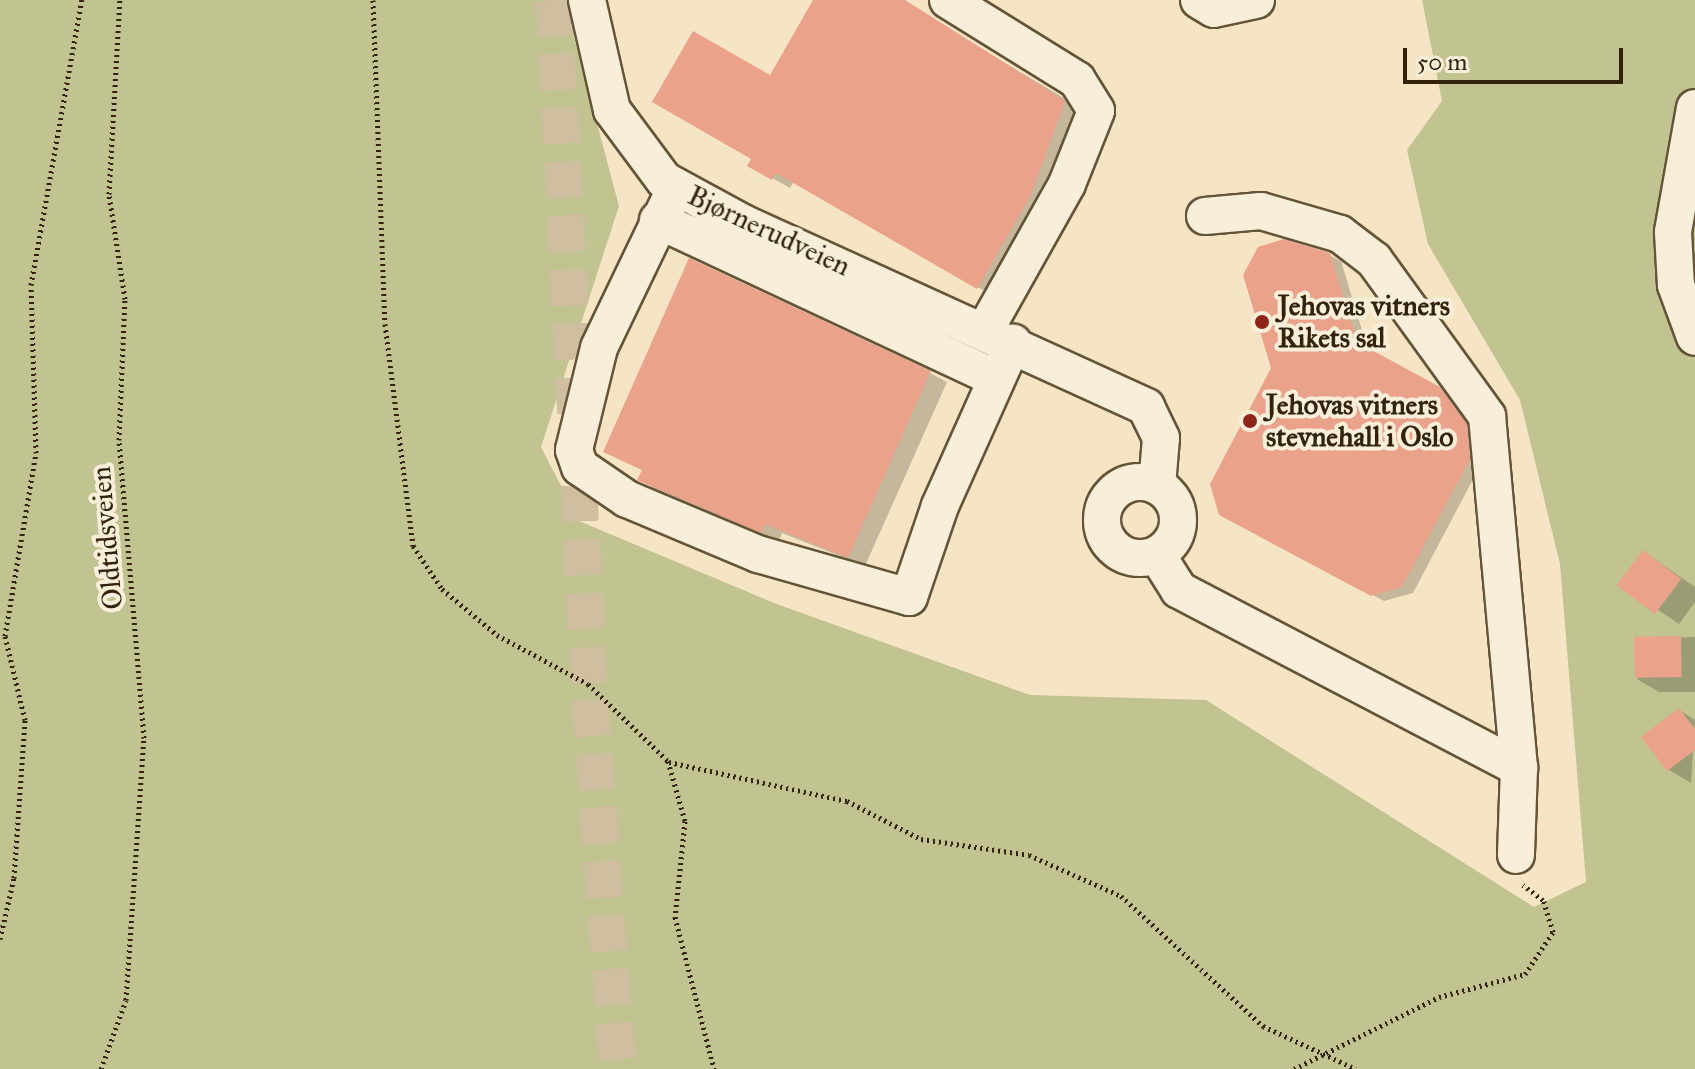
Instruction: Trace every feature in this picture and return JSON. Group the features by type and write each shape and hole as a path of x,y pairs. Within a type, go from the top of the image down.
{"lane":[{"name":"Bjørnerudveien","path":"587,0 612,110 642,158 676,187 1146,407 1161,438 1157,486"},
{"path":"676,187 599,348 574,450 580,467 627,499 758,554 909,597 940,506 992,404 999,336 1096,111 1077,80 948,0"},
{"path":"1199,0 1214,9 1256,0"},
{"path":"1695,108 1673,232 1676,285 1695,337"},
{"path":"1205,216 1287,215 1340,234 1374,260 1478,399 1493,443 1519,768 1516,855"},
{"path":"658,220 996,378"},
{"path":"1123,485 1157,486 1175,505 1178,524 1157,555 1134,558 1116,551 1102,516 1123,485"},
{"path":"1157,555 1179,590 1519,768"}],"path":[{"path":"0,939 14,878 25,720 5,636 36,453 31,285 82,0"},
{"name":"Oldtidsveien","path":"101,1069 126,1000 144,738 119,440 125,299 109,194 120,0"},
{"path":"373,0 378,11"},
{"path":"380,0 385,324 413,546 464,607 497,635 588,684 668,761 685,821 675,917 714,1069"},
{"path":"668,761 847,801 921,839 1029,855 1121,896 1200,974 1263,1026 1312,1054 1356,1069"},
{"path":"1294,1069 1312,1054 1439,997 1525,974 1553,932 1543,900 1518,876 1516,855"}],"green space":[{"path":"0,0 564,0 619,206 541,447 579,521 774,603 1030,695 1206,700 1534,907 1586,882 1560,564 1520,400 1428,244 1407,150 1442,101 1422,0 1695,0 1695,1069 0,1069"}],"building":[{"path":"813,0 905,0 1065,101 1031,195 977,289 776,173 772,180 747,166 751,159 652,102 693,31 770,75"},
{"path":"1284,239 1330,253 1357,342 1440,387 1467,424 1470,459 1402,587 1371,596 1219,515 1210,484 1271,368 1243,275 1258,247"},
{"path":"689,258 931,371 848,558 765,524 761,533 637,480 642,470 603,452"},
{"path":"1643,550 1681,579 1655,614 1617,585"},
{"path":"1681,636 1682,677 1635,678 1634,637"},
{"path":"1679,708 1695,729 1695,750 1667,771 1641,737"}],"tunnel":[{"path":"554,0 590,700 618,1069"}],"place":[{"name":"Jehovas vitners Rikets sal","path":"1262,322"},
{"name":"Jehovas vitners stevnehall i Oslo","path":"1250,421"}]}
